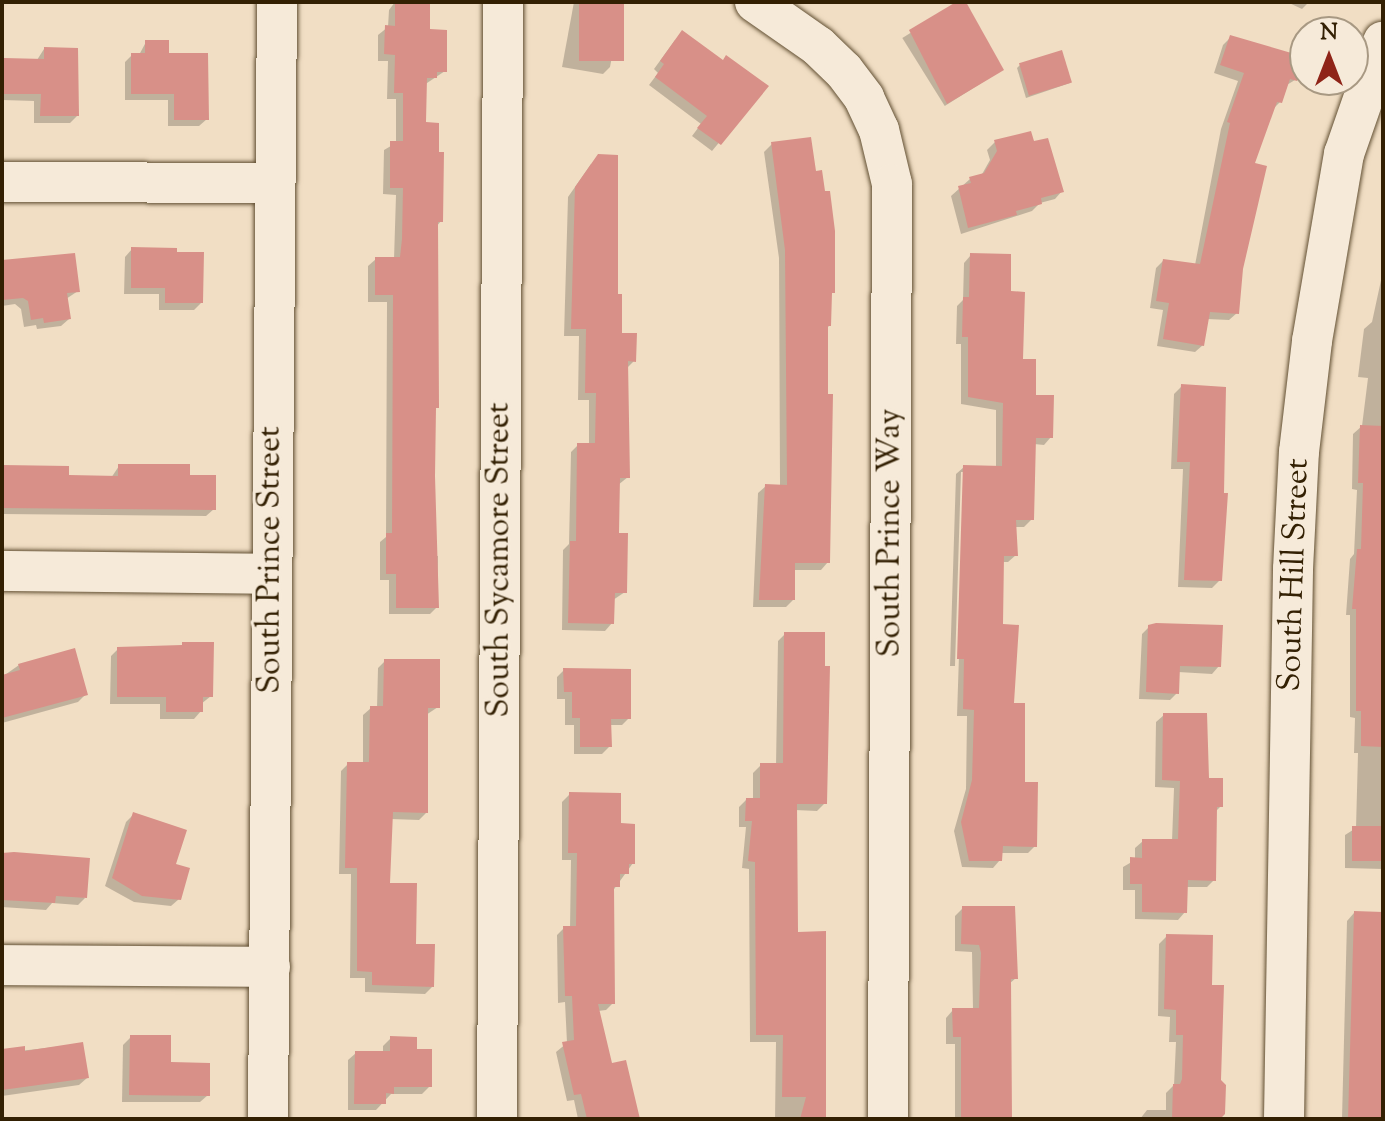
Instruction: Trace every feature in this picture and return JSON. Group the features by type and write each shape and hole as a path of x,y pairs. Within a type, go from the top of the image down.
{"street":[{"name":"South Prince Street","path":"268,1119 273,183 277,2"},
{"name":"South Sycamore Street","path":"497,1119 503,2"},
{"name":"South Prince Way","path":"755,2 818,46 844,71 864,98 879,130 892,184 888,1119"},
{"name":"South Hill Street","path":"1284,1119 1293,585 1299,452 1312,341 1344,154 1383,42"},
{"path":"2,182 273,183"},
{"path":"2,571 270,574"},
{"path":"2,965 270,967"}],"building":[{"path":"395,2 430,2 430,29 447,30 447,72 437,72 437,78 427,78 426,122 439,123 439,152 444,152 443,222 438,222 439,408 436,408 435,476 439,608 396,608 396,574 386,574 386,533 392,533 393,295 375,295 375,257 400,257 402,239 403,188 390,188 390,141 403,141 403,93 394,93 395,55 384,54 385,25 395,26"},
{"path":"579,2 624,2 624,61 579,61"},
{"path":"956,2 966,2 1004,70 947,104 909,30"},
{"path":"682,30 723,60 726,55 769,86 721,145 697,128 707,116 655,77 664,64 660,61"},
{"path":"1230,35 1289,52 1289,82 1282,103 1277,102 1255,163 1267,166 1243,269 1239,314 1210,312 1204,346 1163,339 1169,303 1156,301 1163,259 1200,264 1230,123 1227,122 1244,73 1220,65"},
{"path":"145,40 169,40 169,53 208,53 209,120 174,120 174,94 131,94 131,53 145,53"},
{"path":"44,47 78,48 79,116 40,116 41,94 4,94 4,58 44,59"},
{"path":"1062,50 1072,83 1029,96 1019,63"},
{"path":"1031,131 1034,141 1048,138 1064,192 1041,198 1042,204 1016,211 1017,215 968,228 958,186 971,183 969,177 984,173 997,151 994,140"},
{"path":"811,137 816,171 822,170 825,191 830,191 835,231 835,293 832,293 831,326 828,326 828,394 833,394 830,563 795,563 795,600 759,600 765,484 787,485 785,250 771,142"},
{"path":"598,154 618,155 618,294 622,294 622,333 637,333 636,362 628,361 630,478 620,478 619,533 628,533 627,593 615,593 614,624 568,623 570,541 576,541 577,443 595,443 596,393 585,393 586,329 571,329 575,187"},
{"path":"131,247 204,252 203,303 165,303 165,288 131,288"},
{"path":"75,253 80,292 67,293 71,319 44,323 43,318 31,320 28,301 23,298 2,300 2,260"},
{"path":"970,253 1011,254 1011,291 1025,292 1023,359 1036,359 1036,395 1054,395 1053,438 1036,438 1034,520 1016,520 1018,556 1004,556 1003,624 1019,625 1014,703 1025,703 1025,782 1038,782 1037,847 1003,846 1002,861 969,861 961,822 972,780 974,710 963,709 964,659 957,659 963,465 1002,466 1003,403 968,397 968,337 962,337 963,297 969,297"},
{"path":"1181,384 1226,387 1224,493 1228,493 1222,581 1184,580 1190,462 1177,462"},
{"path":"1360,425 1383,426 1383,747 1361,746 1361,711 1356,711 1356,609 1352,609 1357,549 1361,549 1363,483 1358,483"},
{"path":"118,464 190,464 190,475 216,475 216,510 2,508 2,465 69,466 69,475 118,476"},
{"path":"1148,625 1223,625 1221,667 1180,666 1179,694 1146,692"},
{"path":"784,632 825,632 825,666 830,666 827,804 797,804 798,932 826,931 826,1119 800,1119 806,1097 782,1097 783,1035 756,1035 755,862 748,861 752,821 745,821 746,798 760,798 760,763 783,763"},
{"path":"182,642 214,642 213,697 203,697 203,712 166,712 166,697 117,697 117,647 182,645"},
{"path":"75,648 88,695 2,718 2,675 20,670 18,664"},
{"path":"384,659 440,659 440,708 428,708 428,813 393,812 390,883 417,883 416,944 435,944 434,987 372,985 372,972 357,971 357,868 345,868 347,762 369,762 370,706 383,706"},
{"path":"563,668 631,669 631,719 611,719 612,747 580,747 580,718 572,718 572,692 564,692"},
{"path":"1163,713 1207,713 1209,778 1223,778 1223,807 1217,807 1216,881 1188,880 1187,913 1142,912 1142,884 1130,884 1130,857 1142,858 1142,839 1178,839 1180,781 1162,780"},
{"path":"569,792 621,793 621,823 635,824 635,864 629,864 629,874 620,874 620,887 614,887 615,1004 598,1004 612,1063 626,1060 640,1119 587,1119 581,1094 574,1095 562,1042 574,1040 572,996 565,996 563,926 576,926 577,853 568,853"},
{"path":"133,812 187,830 176,864 190,868 181,900 142,896 112,878"},
{"path":"1352,826 1383,826 1383,861 1352,861"},
{"path":"2,853 90,858 87,898 56,896 55,903 2,900"},
{"path":"962,906 1015,906 1018,979 1011,979 1012,1119 961,1119 961,1037 953,1037 952,1008 979,1008 981,953 979,945 961,944"},
{"path":"1354,911 1383,912 1383,1119 1348,1119"},
{"path":"1166,934 1213,935 1212,985 1224,985 1221,1080 1226,1085 1225,1114 1220,1119 1172,1119 1173,1084 1180,1084 1182,1079 1183,1035 1176,1035 1176,1010 1164,1009"},
{"path":"130,1035 171,1035 171,1062 210,1063 210,1096 129,1095"},
{"path":"390,1036 417,1037 417,1049 432,1049 432,1087 394,1087 394,1094 386,1093 386,1104 354,1104 355,1051 390,1051"},
{"path":"83,1042 89,1078 2,1090 2,1049 25,1046 25,1051"}]}
